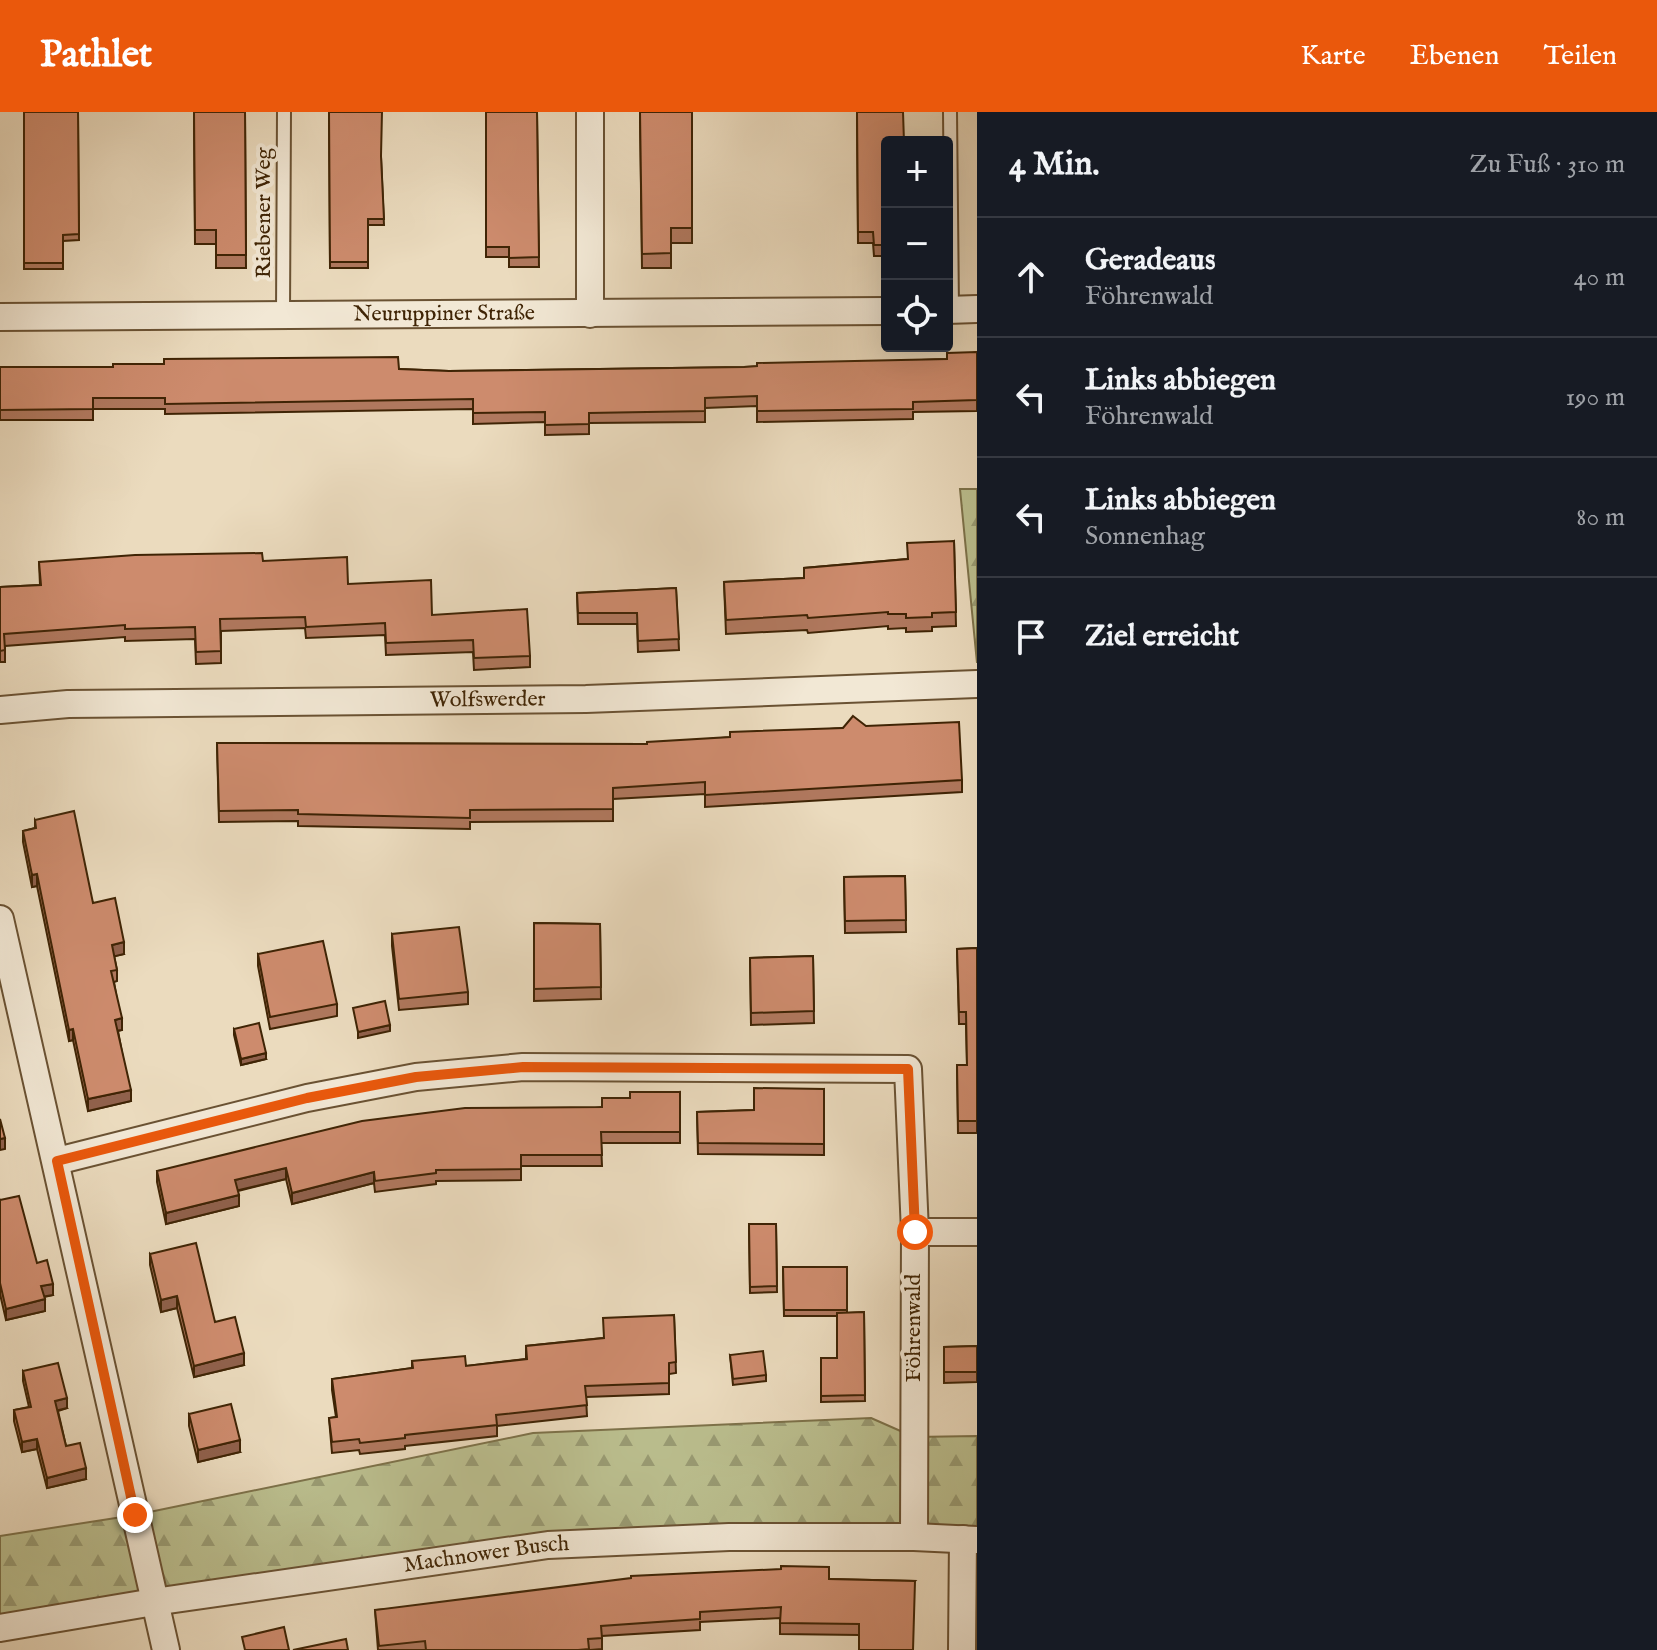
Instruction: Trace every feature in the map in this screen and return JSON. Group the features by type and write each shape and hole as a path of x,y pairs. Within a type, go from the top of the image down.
{"street":[{"path":"590,112 590,314"},
{"name":"Neuruppiner Straße","path":"0,317 881,311"},
{"name":"Wolfswerder","path":"0,710 68,704 586,699 977,684"},
{"path":"0,919 166,1650"},
{"name":"Föhrenwald","path":"57,1161 307,1098 416,1077 523,1067 908,1069 915,1232 914,1537"},
{"path":"915,1232 977,1232"},
{"name":"Machnower Busch","path":"0,1628 154,1602 548,1545 729,1537 970,1540"},
{"path":"962,1650 970,1540"}],"lane":[{"name":"Riebener Weg","path":"283,314 284,112"},
{"path":"950,112 959,310"}],"green space":[{"path":"960,489 977,489 977,663"},
{"path":"871,1418 914,1437 977,1436 977,1540 548,1545 0,1628 0,1536 135,1515 533,1433"}],"building":[{"path":"24,112 78,112 79,234 63,235 63,263 24,263"},
{"path":"194,112 245,112 246,255 216,255 216,230 195,230"},
{"path":"329,112 382,112 384,219 368,219 368,262 330,262"},
{"path":"486,112 537,112 539,257 509,258 509,247 486,247"},
{"path":"640,112 692,112 692,228 671,228 671,253 642,254"},
{"path":"857,112 903,112 904,136 881,136 881,245 874,245 873,232 858,232"},
{"path":"977,352 977,400 913,402 913,409 757,411 757,396 705,398 705,411 589,413 589,424 545,425 545,412 473,413 473,399 165,404 165,398 93,398 93,409 0,410 0,367 113,367 113,364 164,364 164,359 398,357 399,369 449,371 744,367 757,366 757,363 947,359 947,353"},
{"path":"954,541 956,612 906,618 906,614 888,612 726,620 724,582 804,578 804,568 908,559 907,543"},
{"path":"262,553 263,561 347,557 348,584 431,580 432,615 527,609 530,656 474,658 473,640 386,643 385,623 306,627 305,617 220,619 221,651 196,652 195,627 125,629 125,625 4,634 5,650 0,651 0,587 41,585 39,562 135,555"},
{"path":"676,588 679,639 638,641 637,613 578,613 577,593"},
{"path":"853,716 866,726 959,722 962,780 705,795 705,782 613,788 613,809 470,810 470,818 298,814 298,810 219,811 217,743 647,744 730,737 730,732 843,728"},
{"path":"74,811 93,903 115,898 124,942 112,945 117,970 111,971 122,1018 115,1020 131,1090 88,1099 73,1029 69,1030 37,874 32,875 23,831 36,828 35,820"},
{"path":"905,876 906,920 845,921 844,877"},
{"path":"534,923 600,924 601,987 534,989"},
{"path":"459,927 468,992 399,999 392,934"},
{"path":"323,941 337,1004 270,1017 258,954"},
{"path":"977,948 977,1121 958,1121 957,1065 967,1065 966,1012 959,1012 957,949"},
{"path":"813,956 814,1011 751,1013 750,958"},
{"path":"385,1001 390,1025 358,1032 353,1008"},
{"path":"259,1023 266,1053 241,1059 234,1029"},
{"path":"754,1088 824,1089 824,1144 698,1143 697,1112 754,1110"},
{"path":"630,1092 680,1092 680,1132 601,1132 602,1155 521,1155 521,1169 436,1170 436,1173 375,1181 374,1172 292,1193 286,1168 235,1180 239,1195 166,1213 157,1171 362,1121 465,1108 602,1107 602,1098 630,1098"},
{"path":"0,1119 5,1138 0,1139"},
{"path":"19,1196 37,1263 47,1260 53,1284 41,1286 45,1299 6,1309 0,1283 0,1200"},
{"path":"749,1224 776,1224 777,1286 750,1287"},
{"path":"196,1243 215,1322 235,1317 244,1353 194,1366 177,1296 161,1300 150,1254"},
{"path":"783,1267 847,1267 847,1310 784,1310"},
{"path":"864,1312 865,1395 821,1396 821,1358 837,1358 837,1313"},
{"path":"674,1315 676,1362 669,1363 669,1383 585,1386 587,1405 496,1415 497,1425 360,1443 359,1439 332,1442 329,1418 337,1417 332,1379 413,1368 412,1361 465,1356 466,1366 527,1359 526,1346 604,1338 603,1318"},
{"path":"977,1346 977,1372 944,1372 944,1347"},
{"path":"763,1351 766,1375 733,1379 730,1355"},
{"path":"58,1363 67,1398 55,1401 66,1446 80,1443 86,1468 47,1478 37,1439 22,1442 14,1410 31,1407 23,1371"},
{"path":"231,1404 240,1440 198,1450 189,1414"},
{"path":"781,1566 829,1567 829,1579 915,1581 913,1650 859,1650 859,1624 780,1623 781,1607 700,1612 700,1619 601,1626 602,1638 588,1639 589,1649 426,1650 425,1641 379,1646 375,1610 631,1576 781,1569"},
{"path":"284,1627 289,1650 245,1650 242,1637"},
{"path":"346,1639 348,1650 293,1650"}],"route":[{"path":"135,1515 57,1161 307,1098 416,1077 523,1067 908,1069 915,1232"}]}
